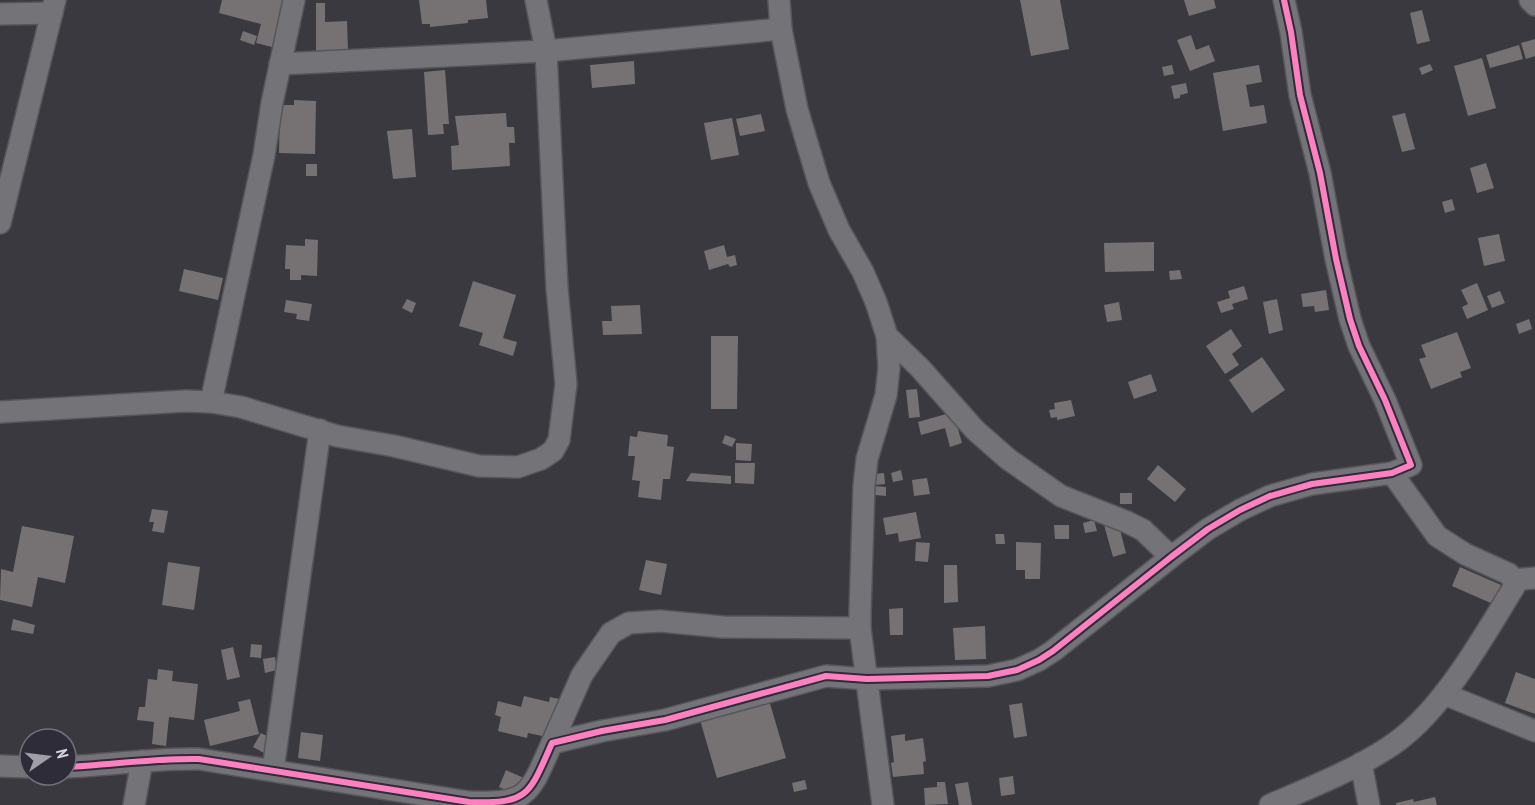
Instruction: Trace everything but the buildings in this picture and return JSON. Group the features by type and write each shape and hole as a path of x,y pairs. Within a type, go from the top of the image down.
{"street":[{"path":"211,402 294,0"},
{"path":"0,412 186,401 211,402 241,407 337,436 394,446 479,466 518,467 541,459 553,451 559,440 566,384 557,288 546,51 536,0"},
{"path":"779,0 797,109 819,183 839,230 863,272 887,336 889,368 886,395 867,459 864,486 860,628 883,805"},
{"path":"552,743 665,720 826,676 867,679 988,676 1017,670 1053,651 1208,529 1270,496 1312,484 1392,473 1411,465 1381,390 1359,346 1350,319 1320,173 1300,95 1284,0"},
{"path":"1530,0 1535,5"},
{"path":"0,14 54,7 0,223"},
{"path":"280,64 546,51 782,28"},
{"path":"887,336 920,368 975,429 1008,459 1061,496 1143,530 1170,557"},
{"path":"273,770 320,430"},
{"path":"1270,805 1361,763 1388,748 1405,734 1444,694 1476,649 1514,587 1514,580 1509,574 1465,554 1437,536 1392,473"},
{"path":"1514,580 1535,578"},
{"path":"78,766 171,758 199,759 469,802 499,803 516,798 533,786 582,675 611,633 629,623 660,621 723,627 860,628"},
{"path":"1444,694 1535,731"},
{"path":"134,805 142,761"},
{"path":"1361,763 1369,805"},
{"path":"0,766 18,767"}],"cycle path":[{"path":"78,766 199,759 469,802 504,801 516,798 531,785 552,743 665,720 826,676 867,679 988,676 1017,670 1053,651 1208,529 1240,510 1270,496 1312,484 1392,473 1411,465 1385,400 1359,346 1350,319 1320,173 1300,95 1284,0"}]}
